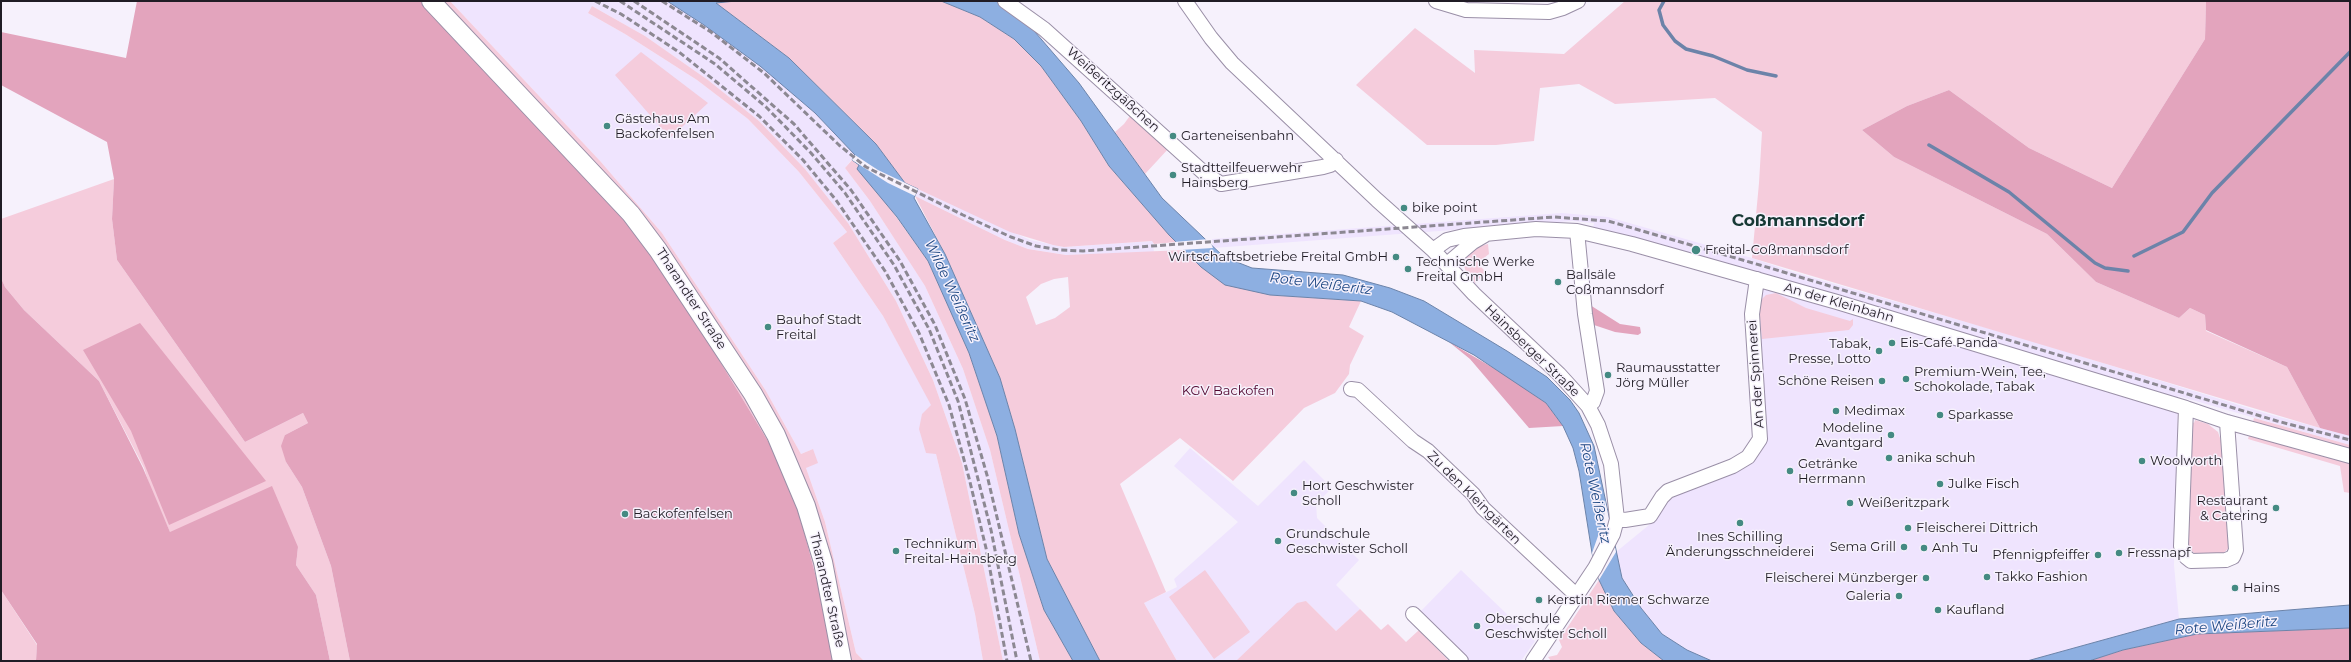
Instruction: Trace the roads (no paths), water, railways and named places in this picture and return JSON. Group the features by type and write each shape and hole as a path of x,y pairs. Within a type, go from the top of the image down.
{"main road":[{"name":"Tharandter Straße","path":"430,1 595,174 639,224 675,274 753,394 776,435 806,506 823,562 842,661"}],"street":[{"name":"Weißeritzgäßchen","path":"1005,1 1044,29 1203,172 1221,184 1323,167 1330,165 1336,160"},
{"path":"1436,1 1466,10 1549,12 1563,8 1578,1"},
{"name":"Hainsberger Straße","path":"1189,7 1232,62 1393,215 1433,250 1474,294 1563,378 1588,406 1598,425 1611,464 1617,519 1613,534 1595,568 1533,661"},
{"name":"An der Kleinbahn","path":"1433,250 1447,240 1464,236 1536,230 1577,231 1632,244 1757,279 2186,408 2227,422 2350,456"},
{"path":"1577,231 1583,298 1597,391 1593,402 1588,406"},
{"name":"An der Kleinbahn","path":"1447,264 1473,242 1488,234"},
{"name":"An der Spinnerei","path":"1617,519 1625,520 1650,516 1662,497 1668,491 1733,466 1748,457 1760,439 1752,314 1757,279"},
{"name":"Zu den Kleingärten","path":"1351,389 1358,390 1413,441 1428,451 1473,494 1483,508 1576,596"},
{"path":"2186,408 2180,546 2186,557 2191,561 2226,560 2233,557 2236,550 2227,422"},
{"path":"1413,614 1461,661"}],"water":[{"name":"Wilde Weißeritz","path":"667,1 736,1 716,3 789,58 876,144 905,183 918,189 914,198 945,254 1000,378 1015,429 1047,559 1100,661 1073,661 1044,610 1019,534 997,436 969,353 928,261 897,217 857,169 859,165 852,160 855,155 815,113 760,66 704,25"},
{"name":"Rote Weißeritz","path":"941,1 996,1 1029,25 1079,83 1162,198 1224,257 1252,268 1343,275 1390,288 1424,301 1547,377 1570,400 1579,413 1594,446 1622,578 1641,608 1662,634 1687,650 1712,661 1664,661 1641,643 1614,611 1599,580 1592,553 1579,471 1573,448 1563,426 1546,403 1474,355 1392,312 1361,301 1270,295 1225,285 1201,267 1169,235 1109,166 1081,121 1041,66 1014,39 980,17"},
{"name":"Rote Weißeritz","path":"2350,605 2350,628 2197,634 2123,650 2089,661 2027,661 2179,619"}],"waterway":[{"path":"1664,1 1659,10 1663,25 1675,41 1686,49 1713,56 1747,70 1776,76"},
{"path":"2134,256 2183,232 2212,193 2350,52"},
{"path":"1929,145 2009,192 2095,263 2105,268 2128,271"}],"railway":[{"path":"595,1 621,14 679,52 759,116 803,160 836,200 885,271 919,333 949,405 986,548 1007,661"},
{"path":"620,1 715,64 766,107 811,153 845,193 894,265 929,329 958,401 991,530 1017,661"},
{"path":"634,1 719,58 794,124 851,190 900,261 935,325 965,399 987,475 1031,661"},
{"path":"662,1 711,32 764,73 839,145 866,167 963,215 1011,237 1036,246 1059,250 1083,251 1554,217 1608,221 1770,268 2277,421 2350,440"}],"place":[{"name":"Gästehaus Am Backofenfelsen","path":"607,126"},
{"name":"Garteneisenbahn","path":"1173,136"},
{"name":"Stadtteilfeuerwehr Hainsberg","path":"1173,175"},
{"name":"bike point","path":"1404,208"},
{"name":"Freital-Coßmannsdorf","path":"1696,250"},
{"name":"Wirtschaftsbetriebe Freital GmbH","path":"1396,257"},
{"name":"Technische Werke Freital GmbH","path":"1408,269"},
{"name":"Ballsäle Coßmannsdorf","path":"1558,282"},
{"name":"Bauhof Stadt Freital","path":"768,327"},
{"name":"Eis-Café Panda","path":"1892,343"},
{"name":"Tabak, Presse, Lotto","path":"1879,351"},
{"name":"Raumausstatter Jörg Müller","path":"1608,375"},
{"name":"Premium-Wein, Tee, Schokolade, Tabak","path":"1906,379"},
{"name":"Schöne Reisen","path":"1882,381"},
{"name":"Medimax","path":"1836,411"},
{"name":"Sparkasse","path":"1940,415"},
{"name":"Modeline Avantgard","path":"1891,435"},
{"name":"anika schuh","path":"1889,458"},
{"name":"Woolworth","path":"2142,461"},
{"name":"Getränke Herrmann","path":"1790,471"},
{"name":"Julke Fisch","path":"1940,484"},
{"name":"Hort Geschwister Scholl","path":"1294,493"},
{"name":"Weißeritzpark","path":"1850,503"},
{"name":"Restaurant & Catering","path":"2276,508"},
{"name":"Backofenfelsen","path":"625,514"},
{"name":"Ines Schilling Änderungsschneiderei","path":"1740,523"},
{"name":"Fleischerei Dittrich","path":"1908,528"},
{"name":"Grundschule Geschwister Scholl","path":"1278,541"},
{"name":"Sema Grill","path":"1904,547"},
{"name":"Anh Tu","path":"1924,548"},
{"name":"Technikum Freital-Hainsberg","path":"896,551"},
{"name":"Fressnapf","path":"2119,553"},
{"name":"Pfennigpfeiffer","path":"2098,555"},
{"name":"Takko Fashion","path":"1987,577"},
{"name":"Fleischerei Münzberger","path":"1926,578"},
{"name":"Hains","path":"2235,588"},
{"name":"Galeria","path":"1899,596"},
{"name":"Kerstin Riemer Schwarze","path":"1539,600"},
{"name":"Kaufland","path":"1938,610"},
{"name":"Oberschule Geschwister Scholl","path":"1477,626"}],"district":[{"name":"Coßmannsdorf","path":"1798,221"}],"park label":[{"name":"KGV Backofen","path":"1228,391"}]}
